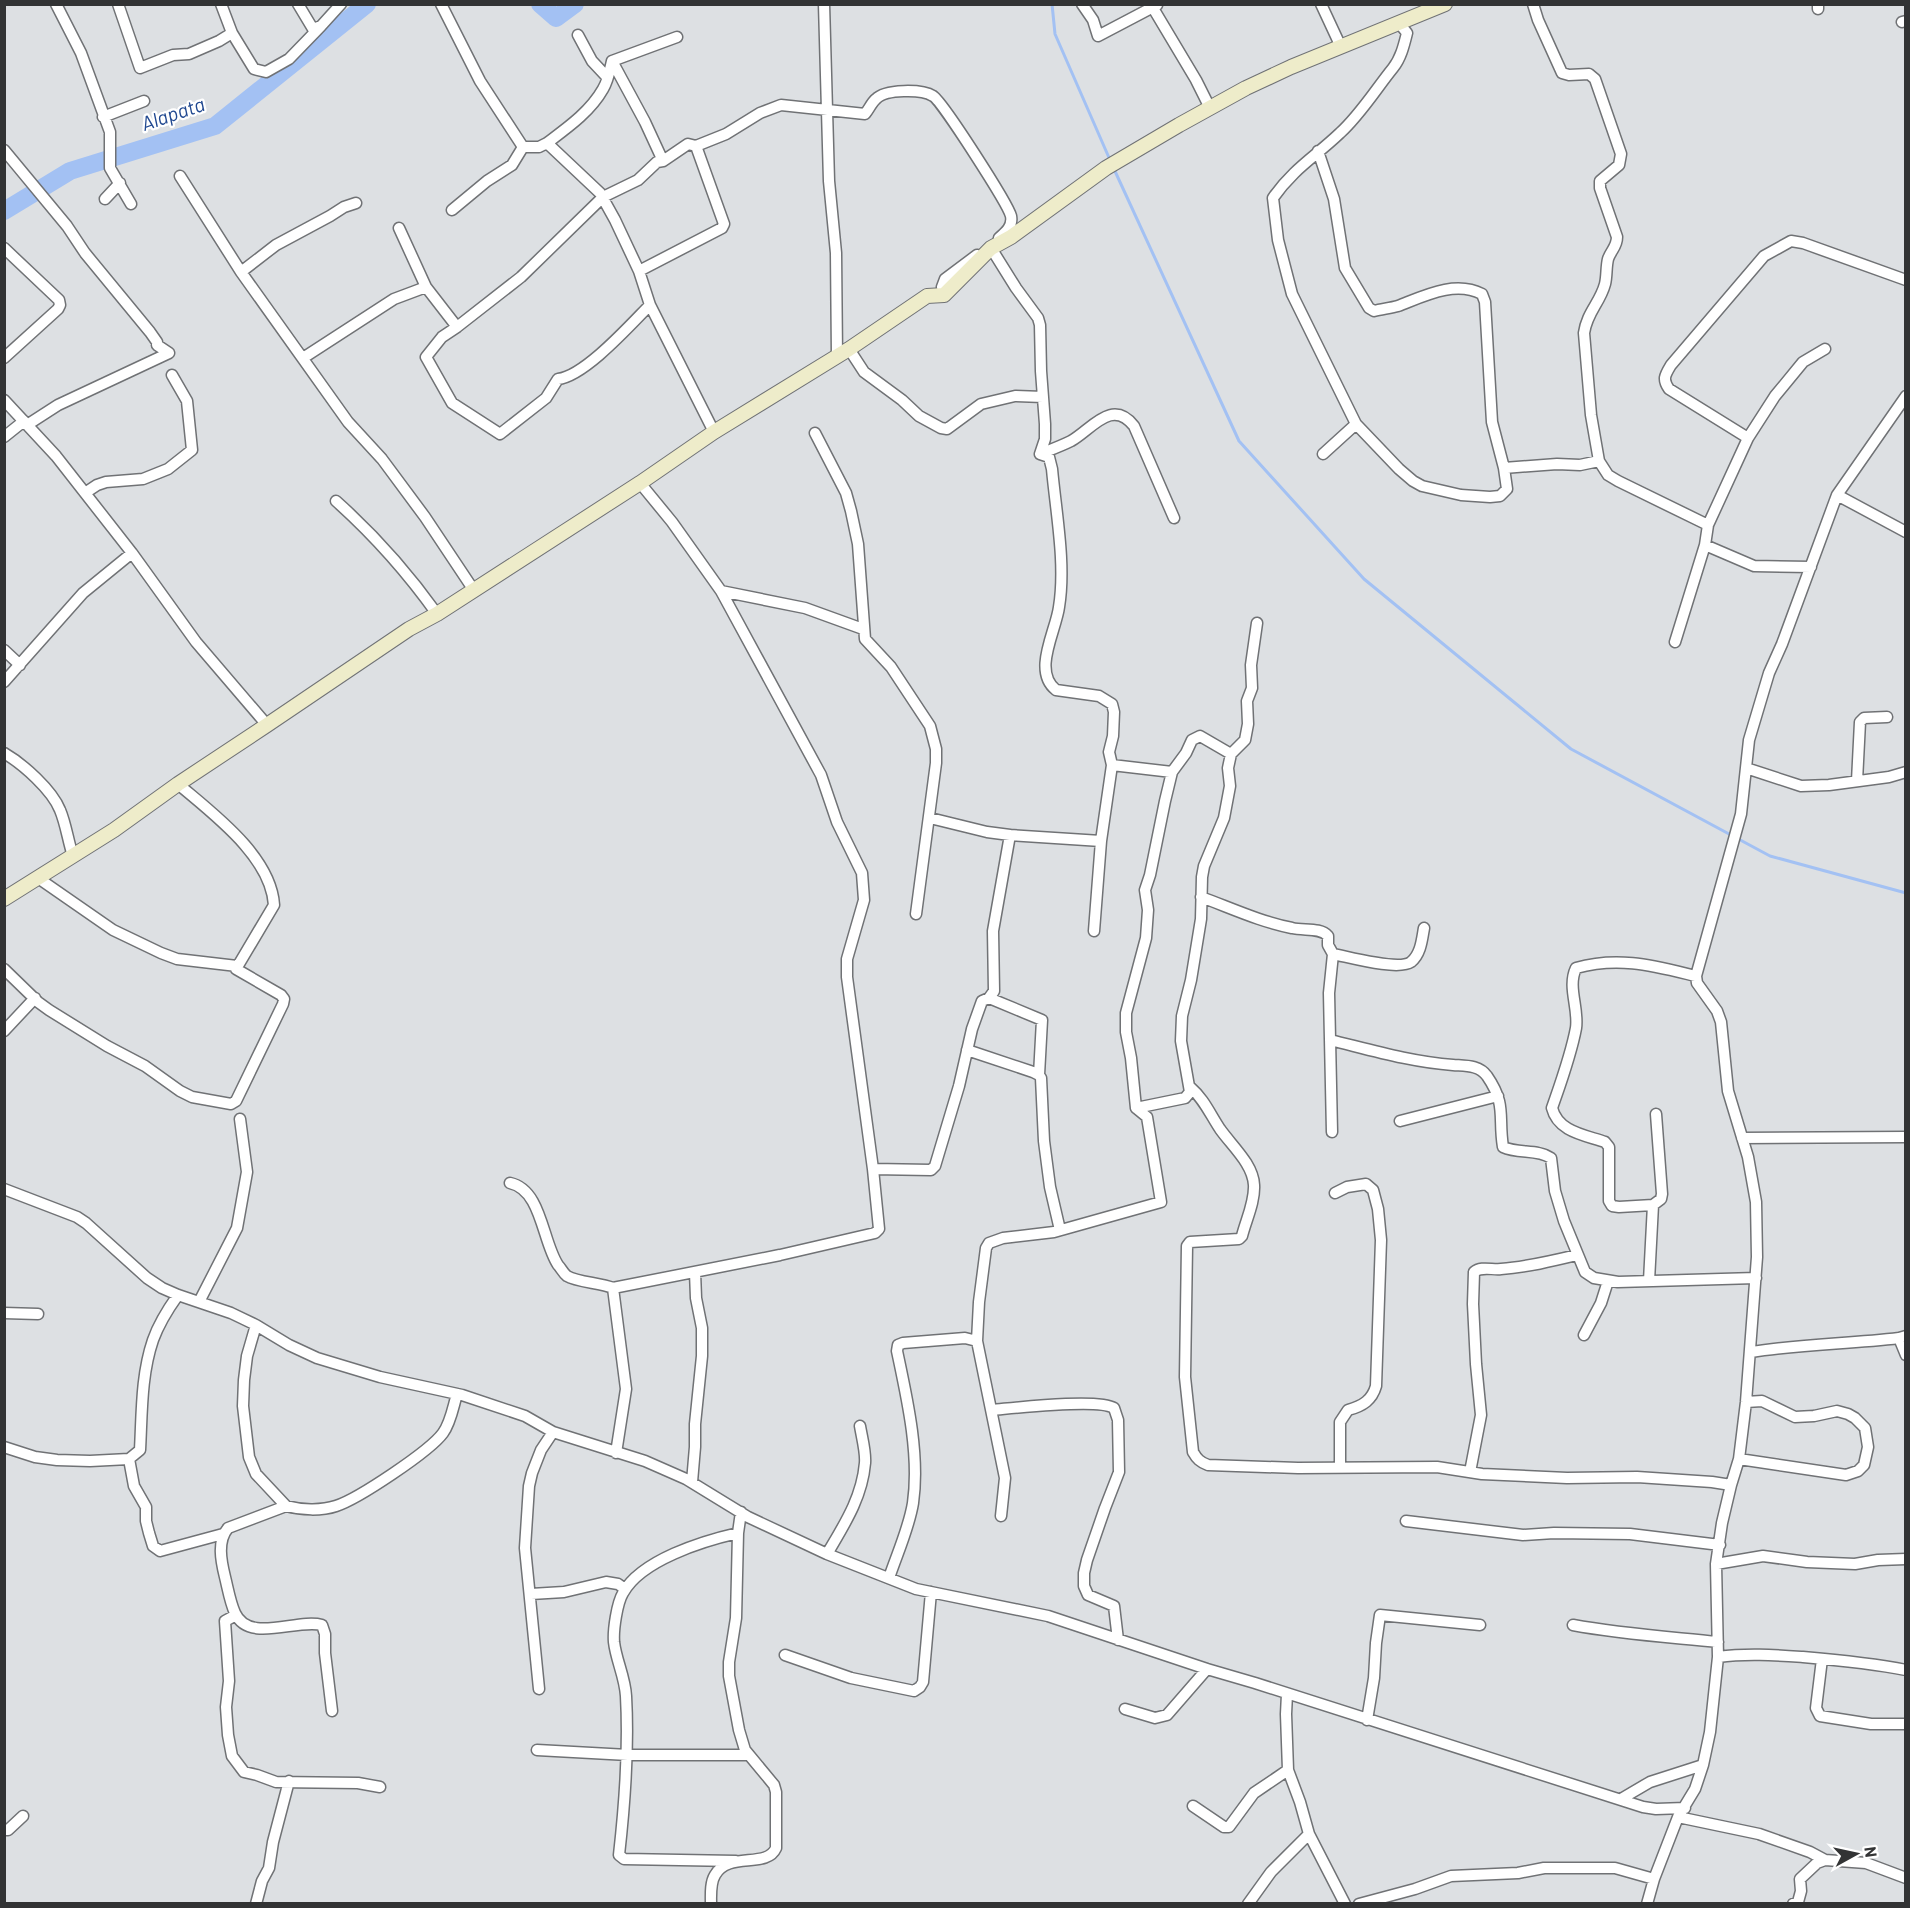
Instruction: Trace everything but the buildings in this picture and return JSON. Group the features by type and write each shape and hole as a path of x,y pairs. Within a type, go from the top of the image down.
{"main road":[{"path":"4,899 114,830 178,784 409,629 437,614 640,483 714,432 849,349 927,296 944,295 991,248 1011,237 1106,168 1246,88 1444,4"}],"street":[{"path":"56,4 81,53 110,132 110,168 131,204"},
{"path":"118,4 140,68 173,55 189,54 232,33"},
{"path":"221,4 232,33 254,69 267,72 289,59 341,4"},
{"path":"298,4 314,29 321,26"},
{"path":"441,4 480,81 523,147"},
{"path":"824,4 830,204 836,253 837,356"},
{"path":"1082,4 1093,20 1098,36 1155,6 1210,108"},
{"path":"1321,4 1341,46"},
{"path":"1533,4 1562,73 1589,74 1595,79 1621,154 1620,165 1600,181 1599,188 1617,237 1617,245 1611,252 1605,284 1598,302 1586,320 1584,333 1591,415 1599,461 1608,475 1618,481 1708,525"},
{"path":"1318,151 1334,199 1345,268 1369,308 1374,311 1396,306 1440,290 1475,290 1482,294 1485,303 1492,422 1507,489 1500,496 1461,495 1422,486 1399,469 1356,424 1292,294 1278,240 1273,198 1301,165 1318,151 1341,133 1394,67 1407,33 1399,23"},
{"path":"578,35 592,61 608,76"},
{"path":"612,61 677,37"},
{"path":"523,147 539,147 576,121 604,88 612,61"},
{"path":"612,61 663,161"},
{"path":"650,305 588,363 566,378 558,379 546,398 500,434 452,403 426,357 442,338 521,277 603,197 638,180 657,162 663,161 688,144 696,146 726,134 760,113 781,105 866,114 876,98 884,94 916,90 934,96 992,181 1011,219 1008,231 945,279 942,287 944,295"},
{"path":"103,117 144,101"},
{"path":"547,143 603,197 639,271 650,305 714,432"},
{"path":"639,271 722,228 724,224 696,146"},
{"path":"452,210 487,181 512,165 523,147"},
{"path":"4,150 67,226 85,254 158,342 157,345 169,353 58,405 4,437"},
{"path":"180,176 241,272 348,422 382,459 425,517 473,589"},
{"path":"105,199 120,183"},
{"path":"241,272 276,245 344,207 357,203"},
{"path":"399,228 426,287 457,327"},
{"path":"1748,438 1669,389 1664,382 1664,376 1764,256 1791,241 1803,243 1905,280"},
{"path":"4,248 59,300 60,305 4,358"},
{"path":"991,248 1038,318 1040,325 1045,439 1040,454"},
{"path":"303,358 394,299 426,287"},
{"path":"849,349 864,372 902,400 919,416 941,428 947,429 981,404 1016,396 1043,397"},
{"path":"1675,642 1705,545 1708,525 1748,438 1775,396 1797,368 1825,349"},
{"path":"85,493 106,482 143,479 168,469 192,450 187,401 172,375"},
{"path":"1647,1904 1654,1879 1681,1812 1695,1789 1710,1732 1718,1657 1716,1564 1731,1485 1739,1459 1751,1352 1756,1278 1756,1202 1748,1157 1728,1091 1721,1022 1717,1011 1697,983 1696,976 1741,814 1749,740 1769,674 1837,495 1905,396"},
{"path":"4,400 56,456 132,552 196,642 267,725"},
{"path":"1040,454 1069,442 1107,415 1123,415 1134,426 1174,518"},
{"path":"1323,454 1356,424"},
{"path":"816,433 846,493 852,511 858,544 865,639 891,667 930,726 936,749 930,818 916,914"},
{"path":"1040,454 1049,457 1052,469 1061,564 1060,605 1049,642 1045,669 1047,680 1056,690 1106,699 1112,704 1114,712 1113,736 1109,752 1112,765 1101,841 1094,931"},
{"path":"1504,468 1557,464 1580,465 1599,461"},
{"path":"510,1183 518,1184 524,1189 538,1212 554,1259 564,1272 568,1276 613,1288 780,1255 875,1233 880,1226 846,967 864,900 862,873 837,822 821,775 721,591 672,522 640,483"},
{"path":"1837,495 1905,532"},
{"path":"336,501 397,561 437,614"},
{"path":"1705,545 1754,566 1811,567"},
{"path":"4,682 82,592 132,552"},
{"path":"721,591 805,608 863,629"},
{"path":"1136,1108 1185,1098 1190,1092 1183,1057 1181,1027 1201,919 1202,878 1204,866 1224,818 1230,786 1228,768 1231,754 1245,740 1248,724 1247,701 1252,688 1251,665 1257,623"},
{"path":"4,650 20,665"},
{"path":"1857,781 1860,722 1864,718 1887,717"},
{"path":"1001,1516 1005,1478 977,1341 979,1302 987,1245 1003,1238 1060,1230 1161,1202 1147,1117 1136,1108 1126,1032 1126,1013 1146,938 1148,910 1145,890 1172,772 1186,753 1192,740 1198,735 1231,754"},
{"path":"4,753 12,757 51,795 60,809 73,856"},
{"path":"1112,765 1172,772"},
{"path":"1746,768 1801,786 1829,785 1888,777 1905,772"},
{"path":"178,784 246,846 258,862 274,894 274,905 236,969"},
{"path":"930,818 987,832 1101,841"},
{"path":"873,1168 933,1169 959,1086 980,1003 989,998 994,991 993,931 1010,835"},
{"path":"4,969 49,1010 144,1066 180,1091 192,1097 231,1104 236,1101 283,1004 284,999 281,995 236,969 237,966 177,959 161,953 113,930 38,878"},
{"path":"1201,897 1279,926 1305,931 1318,930 1328,936 1328,945 1333,954 1329,993 1332,1132"},
{"path":"1333,954 1397,966 1410,963 1419,952 1424,928"},
{"path":"1656,1114 1661,1199 1653,1205 1612,1206 1609,1201 1609,1147 1605,1142 1568,1129 1558,1122 1552,1108 1567,1064 1576,1025 1573,975 1576,968 1610,962 1662,968 1696,976"},
{"path":"4,1031 35,998"},
{"path":"989,998 1043,1021 1039,1075 1042,1082 1044,1141 1050,1187 1060,1230"},
{"path":"1330,1040 1423,1063 1477,1068 1485,1074 1498,1096 1502,1112 1503,1147 1510,1150 1546,1154 1551,1158 1555,1191 1564,1221 1585,1272 1594,1278 1608,1281 1756,1278"},
{"path":"967,1050 1039,1075"},
{"path":"1190,1087 1200,1096 1242,1158 1254,1184 1254,1193 1242,1236 1239,1239 1190,1242 1187,1246 1185,1377 1193,1452 1197,1459 1208,1465 1340,1468 1437,1467 1482,1474 1567,1478 1637,1478 1731,1485"},
{"path":"1400,1121 1498,1096"},
{"path":"199,1302 237,1228 248,1172 240,1119"},
{"path":"1742,1138 1905,1137"},
{"path":"1335,1193 1357,1184 1370,1186 1378,1209 1381,1240 1376,1386 1367,1402 1348,1410 1343,1415 1340,1422 1340,1468"},
{"path":"4,1189 77,1217 147,1278 178,1295 231,1313 317,1358 380,1377 457,1394 525,1416 553,1432 645,1461 692,1482 741,1512 827,1554 889,1578 931,1592 1048,1616 1642,1807 1681,1812 1759,1834 1825,1860 1866,1863 1905,1878"},
{"path":"1650,1281 1653,1205"},
{"path":"1470,1472 1481,1415 1473,1314 1474,1272 1479,1269 1534,1265 1577,1255"},
{"path":"692,1482 702,1356 702,1328 696,1298 695,1272"},
{"path":"1584,1335 1601,1303 1608,1281"},
{"path":"613,1288 626,1389 616,1453"},
{"path":"4,1447 35,1457 57,1460 129,1458 140,1450 141,1404 147,1364 153,1340 164,1315 178,1295"},
{"path":"4,1313 38,1314"},
{"path":"256,1325 247,1356 244,1380 243,1406 249,1457 256,1474 285,1506"},
{"path":"1751,1352 1795,1345 1845,1344 1902,1337 1905,1355"},
{"path":"889,1578 912,1505 914,1489 913,1445 896,1347 903,1343 965,1338 977,1341"},
{"path":"332,1712 325,1634 322,1625 311,1622 269,1630 253,1628 243,1623 236,1615 224,1571 221,1545 224,1534 228,1528 285,1506 305,1509 336,1506 352,1500 393,1474 439,1438 449,1420 457,1394"},
{"path":"1739,1459 1846,1475 1858,1471 1864,1465 1868,1447 1865,1428 1848,1414 1837,1411 1795,1417 1762,1401 1746,1402"},
{"path":"992,1410 1088,1404 1109,1405 1114,1408 1118,1420 1119,1472 1087,1560 1084,1586 1088,1595 1114,1606 1118,1640"},
{"path":"827,1554 857,1499 865,1462 860,1426"},
{"path":"539,1689 525,1548 529,1486 536,1462 553,1432"},
{"path":"129,1458 134,1486 146,1507 146,1521 153,1546 160,1551 224,1534"},
{"path":"738,1533 680,1550 647,1569 630,1582 621,1594 614,1642 626,1692 628,1755 619,1856 621,1858 736,1861 766,1858 775,1852 776,1792 767,1774 748,1755 739,1730 728,1669 736,1618 738,1533 741,1512"},
{"path":"1406,1521 1523,1534 1630,1534 1719,1545"},
{"path":"1716,1564 1763,1556 1808,1562 1855,1564 1905,1559"},
{"path":"531,1594 564,1593 606,1582 618,1584 625,1589"},
{"path":"785,1655 851,1678 914,1691 920,1687 922,1682 931,1592"},
{"path":"236,1615 225,1621 229,1681 226,1707 232,1756 244,1772 276,1782 358,1784 380,1787"},
{"path":"1367,1720 1380,1615 1480,1625"},
{"path":"1573,1626 1613,1633 1649,1634 1718,1642"},
{"path":"1718,1657 1742,1653 1863,1662 1905,1670"},
{"path":"1822,1659 1816,1708 1820,1716 1871,1724 1905,1724"},
{"path":"1125,1709 1155,1718 1167,1715 1207,1669"},
{"path":"1287,1694 1288,1770 1309,1834 1345,1904"},
{"path":"537,1750 628,1755 748,1755"},
{"path":"1621,1799 1650,1782 1703,1765"},
{"path":"1193,1806 1224,1827 1229,1827 1254,1793 1288,1770"},
{"path":"256,1904 262,1881 269,1868 273,1842 289,1781"},
{"path":"4,1830 8,1830 23,1815"},
{"path":"1248,1904 1271,1872 1309,1834"},
{"path":"1793,1904 1798,1902 1801,1891 1800,1879 1817,1863 1825,1860"},
{"path":"711,1904 711,1888 715,1875 724,1866 736,1861"},
{"path":"1359,1904 1415,1889 1451,1876 1518,1873 1544,1868 1615,1868 1654,1879"}],"waterway":[{"name":"Alapata","path":"4,211 70,171 215,126 367,4"},
{"name":"Alapata","path":"540,4 556,18 575,4"},
{"path":"1052,4 1055,34 1110,160"},
{"path":"1114,169 1239,441 1364,579 1571,749 1770,856 1906,893"}]}
